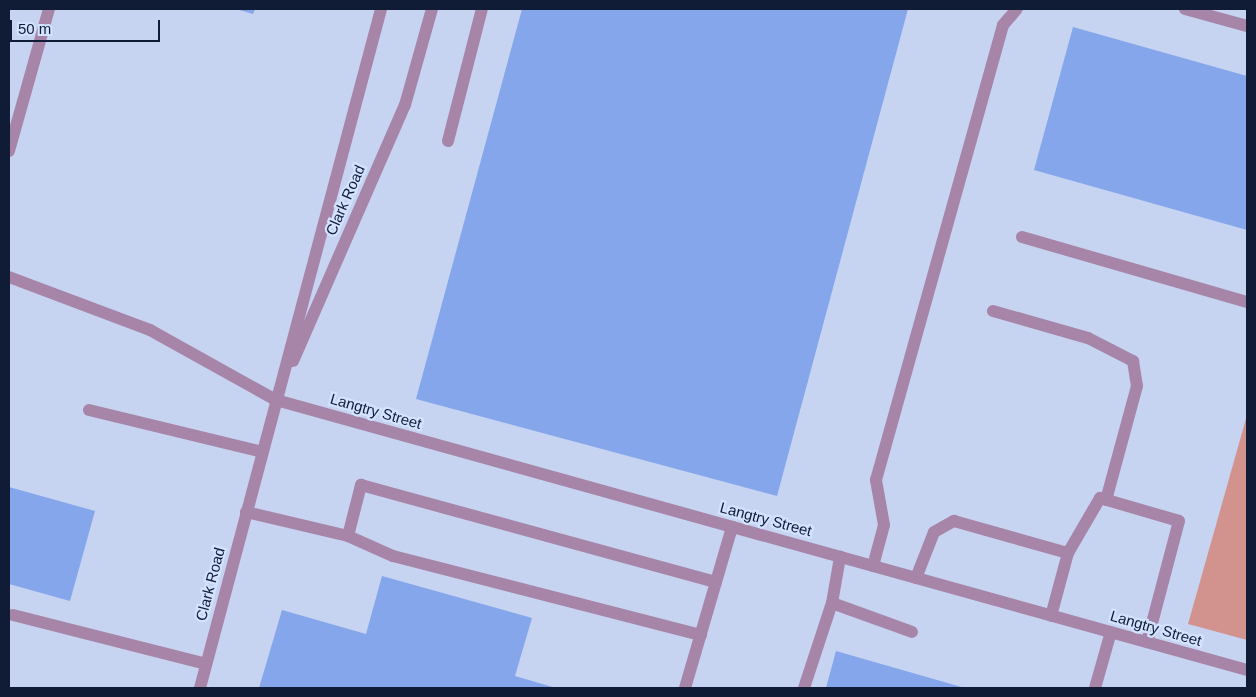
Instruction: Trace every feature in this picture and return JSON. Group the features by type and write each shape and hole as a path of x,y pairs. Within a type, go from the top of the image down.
{"street":[{"path":"9,150 49,9"},
{"name":"Clark Road","path":"200,688 381,9"},
{"name":"Clark Road","path":"276,400 405,105 432,9"},
{"path":"448,141 482,9"},
{"path":"873,566 884,525 876,480 1003,24 1017,9"},
{"path":"1185,9 1247,26"},
{"path":"1022,237 1247,302"},
{"name":"Langtry Street","path":"9,277 150,330 276,400 1247,670"},
{"path":"993,311 1096,341 1132,361 1137,386 1106,500"},
{"path":"89,410 262,452"},
{"path":"348,536 361,485 716,582"},
{"path":"1051,616 1068,553 1100,498 1179,521 1147,642"},
{"path":"246,512 348,536 393,556 701,635"},
{"path":"916,578 934,532 954,522 1068,553"},
{"path":"685,688 732,527"},
{"path":"804,688 832,603 840,557"},
{"path":"832,603 912,632"},
{"path":"13,615 206,664"},
{"path":"1095,688 1111,632"}],"shaded area":[{"path":"1247,415 1247,640 1188,624"}],"building":[{"path":"236,9 255,9 253,14"},
{"path":"522,9 908,9 777,496 416,399"},
{"path":"1073,27 1247,76 1247,230 1034,170"},
{"path":"9,487 95,511 70,601 9,584"},
{"path":"382,576 532,618 515,676 556,688 259,688 282,610 366,634"},
{"path":"836,651 965,688 826,688"}]}
